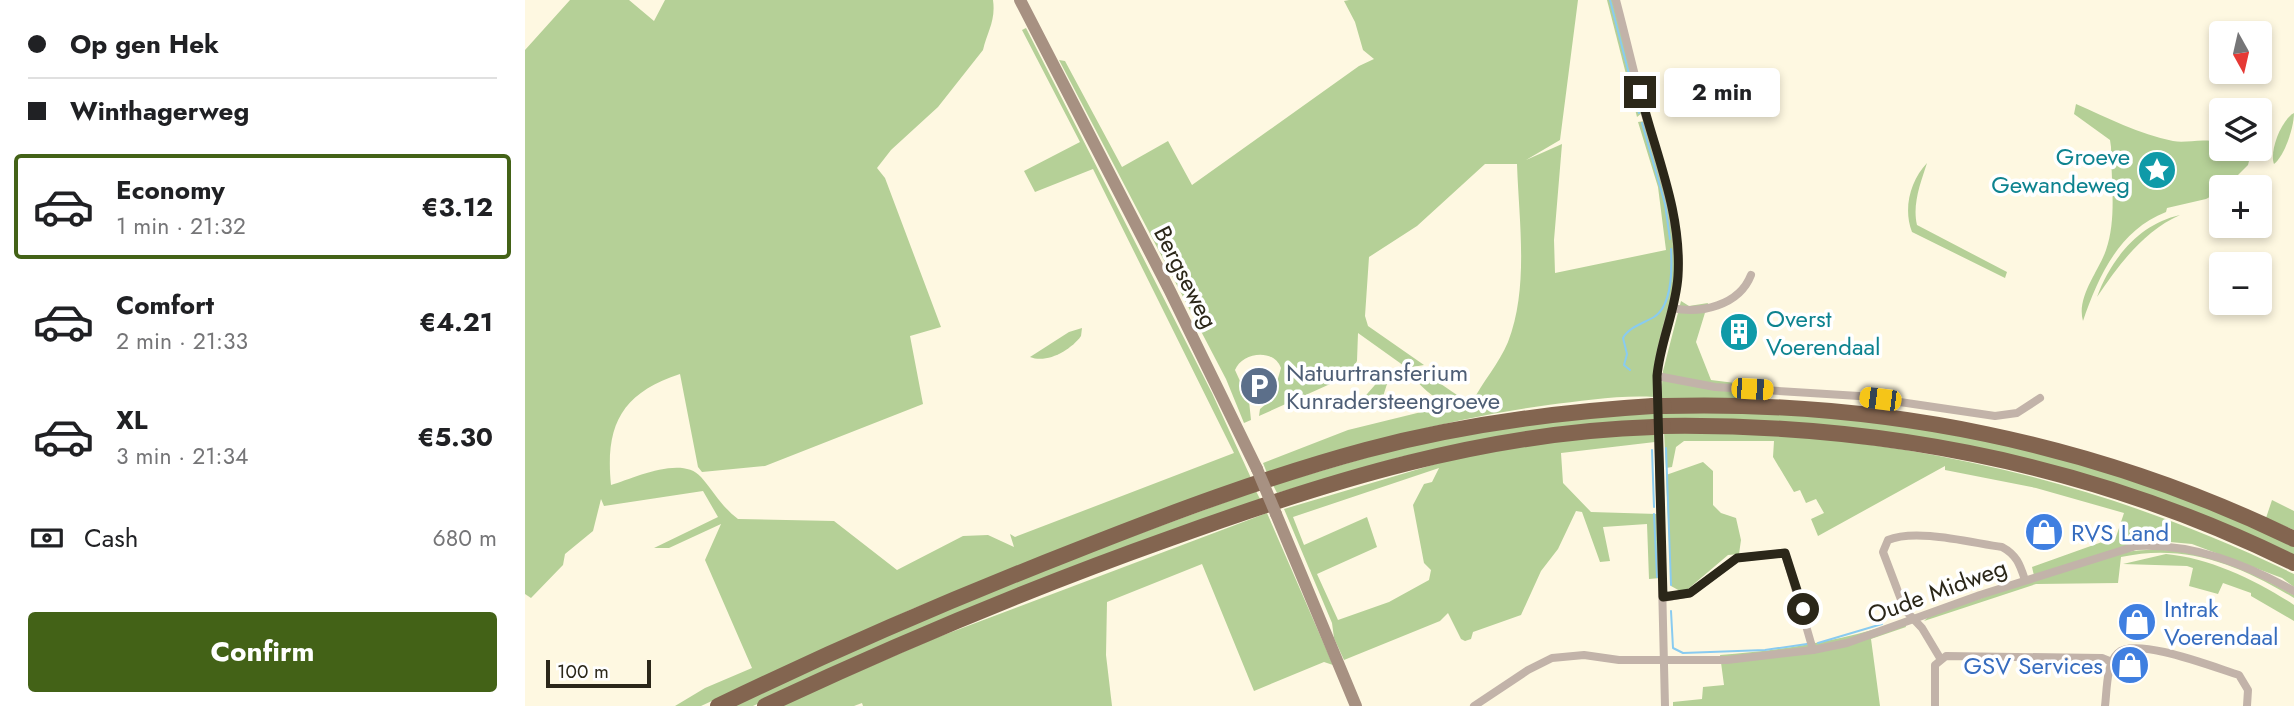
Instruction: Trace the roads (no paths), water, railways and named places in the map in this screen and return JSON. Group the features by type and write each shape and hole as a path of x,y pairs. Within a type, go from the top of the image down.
{"highway":[{"path":"718,706 892,625 977,589 1269,480 1367,450 1455,430 1535,417 1658,406 1741,405 1824,409 1902,418 1986,433 2137,475 2231,510 2294,539"},
{"path":"765,706 1016,596 1150,545 1327,483 1402,462 1495,443 1598,430 1659,427 1829,431 1982,454 2140,499 2232,534 2294,564"}],"street":[{"name":"Bergseweg","path":"1020,0 1170,291 1257,469 1316,616 1356,706"},
{"path":"1616,0 1671,196 1678,263 1672,308 1661,347 1657,376 1665,706"},
{"path":"1672,308 1695,312 1705,310 1739,293 1751,275"},
{"path":"1657,376 1716,387 1859,396 1994,416 2018,413 2040,398"},
{"path":"1940,658 1905,610 1883,552 1885,543 1891,539 1920,537 2002,547 2013,553 2025,580"},
{"name":"Oude Midweg","path":"1474,706 1535,666 1561,656 1666,661 1727,660 1813,650 1847,643 2025,580 2125,549 2159,545 2200,550 2294,591"},
{"path":"1663,597 1690,593 1737,558 1785,553 1813,650"},
{"path":"2105,706 2112,662 2120,650 2128,648 2160,651 2239,675 2248,690 2247,706"},
{"path":"1935,706 1935,667 1940,658 2102,658 2112,662"}],"waterway":[{"path":"1610,0 1639,113"},
{"path":"1642,123 1665,204 1670,239"},
{"path":"1630,370 1624,365 1627,354 1623,338 1633,328 1654,317 1665,304 1670,286 1671,249"},
{"path":"1666,448 1671,585"},
{"path":"1652,450 1654,507"},
{"path":"1654,514 1657,577"},
{"path":"1671,611 1673,648 1683,653 1765,650 1807,644"},
{"path":"1818,643 1882,624"}],"place":[{"name":"Groeve Gewandeweg","path":"2157,170"},
{"name":"Overst Voerendaal","path":"1739,332"},
{"name":"Natuurtransferium Kunradersteengroeve","path":"1259,386"},
{"name":"RVS Land","path":"2044,532"},
{"name":"Intrak Voerendaal","path":"2137,622"},
{"name":"GSV Services","path":"2130,665"}]}
